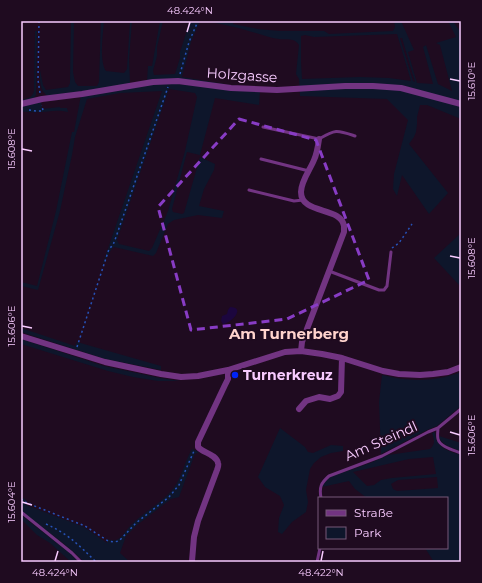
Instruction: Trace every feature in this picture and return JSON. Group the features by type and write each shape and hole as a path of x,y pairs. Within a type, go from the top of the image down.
{"street":[{"name":"Holzgasse","path":"21,104 42,99 164,81 178,81 232,88 277,90 338,86 401,88 461,104"},
{"path":"301,351 302,342 344,232 342,221 334,214 308,205 303,200 301,192 303,184 314,160 319,140"},
{"path":"21,336 104,362 181,377 198,376 228,370 285,352 301,351 342,358 399,374 433,374 448,372 461,367"},
{"path":"299,409 306,401 319,397 330,399 338,396 341,392 342,358"},
{"path":"192,561 194,537 198,521 217,470 218,462 215,457 200,450 198,447 198,442 228,379 228,370"}],"lane":[{"path":"263,127 319,140 335,131 355,136"},
{"path":"261,159 309,171"},
{"path":"249,190 294,201 303,200"},
{"path":"329,271 379,290 384,290 387,286 391,252"},
{"name":"Am Steindl","path":"321,497 320,487 324,480 329,476 382,456 438,428 461,409"},
{"path":"438,428 437,436 441,444 461,453"},
{"path":"21,512 81,562"},
{"path":"317,562 320,549"}],"path":[{"path":"40,21 38,80 39,91 42,99"},
{"path":"178,81 189,42 198,21"},
{"path":"75,353 109,249 113,245 116,237 168,90 168,87 164,81"},
{"path":"28,110 43,110"},
{"path":"391,252 392,248 402,239 412,224"},
{"path":"21,499 27,503 85,526 108,541 119,541 136,523 169,497 179,485 193,452 198,447"},
{"path":"40,522 67,535 96,562"}],"highlighted area":[{"path":"239,119 316,140 369,280 287,319 191,330 158,207"}],"green space":[{"path":"71,21 74,21 73,72 75,82 78,86 97,86 99,82 101,21 104,21 102,47 104,67 106,71 124,73 127,69 130,21 132,21 129,59 130,84 48,96 45,94 41,84 40,70 43,85 46,90 68,87 70,83"},
{"path":"160,21 163,21 153,71 154,75 175,74 190,21 200,21 191,42 182,77 231,85 178,80 147,81 148,66 152,66"},
{"path":"205,21 234,21 233,24 258,29 279,31 324,31 329,34 393,31 395,27 394,21 401,21 414,50 408,52 417,83 433,84 423,47 426,45 438,84 452,91 440,45 436,43 456,37 448,21 453,21 461,33 461,119 427,105 420,105 417,117 416,132 409,144 448,193 429,214 402,175 397,196 393,189 394,174 408,120 387,99 300,96 299,79 296,74 299,45 297,42 290,39 272,38","holes":["397,34 411,81 389,78 360,77 302,79 301,36 305,35 314,37","400,38 402,38 415,82 413,81"]},
{"path":"35,31 37,31 36,95 34,98 21,102 21,100 31,96 34,91"},
{"path":"153,83 260,91 259,105 215,98 200,155 187,152 172,209 173,212 184,213 200,157 215,164 214,170 204,189 199,206 224,211 222,218 198,215 174,220 168,224 156,253 153,256 114,247 102,266 162,91 120,93 87,99 75,137 60,211 38,290 21,286 21,282 37,286 56,211 81,95","holes":["169,89 195,93 197,97 185,151 168,211 152,248 149,251 119,244 117,240"]},
{"path":"41,101 42,109 60,107 67,108 68,112 21,112 21,106"},
{"path":"461,233 461,285 460,286 434,258"},
{"path":"21,328 75,346 77,342 161,366 161,370 105,359 21,332"},
{"path":"21,339 104,366 180,381 158,381 108,371 21,344"},
{"path":"461,372 461,406 437,426 381,454 379,402 382,375 402,379 422,380 441,378"},
{"path":"280,428 305,447 308,452 313,453 331,445 343,446 343,451 331,453 321,457 314,463 310,469 306,490 308,502 306,512 292,522 282,534 278,532 279,518 284,505 280,496 265,487 258,477"},
{"path":"435,432 440,445 461,455 461,562 434,562 426,549 448,549 448,497 366,497 355,489 349,481 322,487 330,477 388,455 430,449 434,443 432,433","holes":["433,457 436,474 392,478 381,480 374,485 367,486 353,472 409,459","437,477 438,488 397,491 393,489 391,484 398,480"]},
{"path":"439,436 461,443 461,451 444,444"},
{"path":"192,449 199,452 195,454 179,497 171,499 137,525 126,536 120,553 130,562 84,562 69,548 21,510 21,496 26,500 26,505 84,527 107,543 107,539 116,540 131,525 167,495 177,483"},
{"path":"21,515 71,554 78,562 71,562 50,543 37,535 21,519"}],"shaded area":[{"path":"230,307 237,310 236,315 230,321 223,324 221,321 222,316 227,314"}],"place":[{"name":"Turnerkreuz","path":"235,375"}],"district":[{"name":"Am Turnerberg","path":"289,333"}]}
